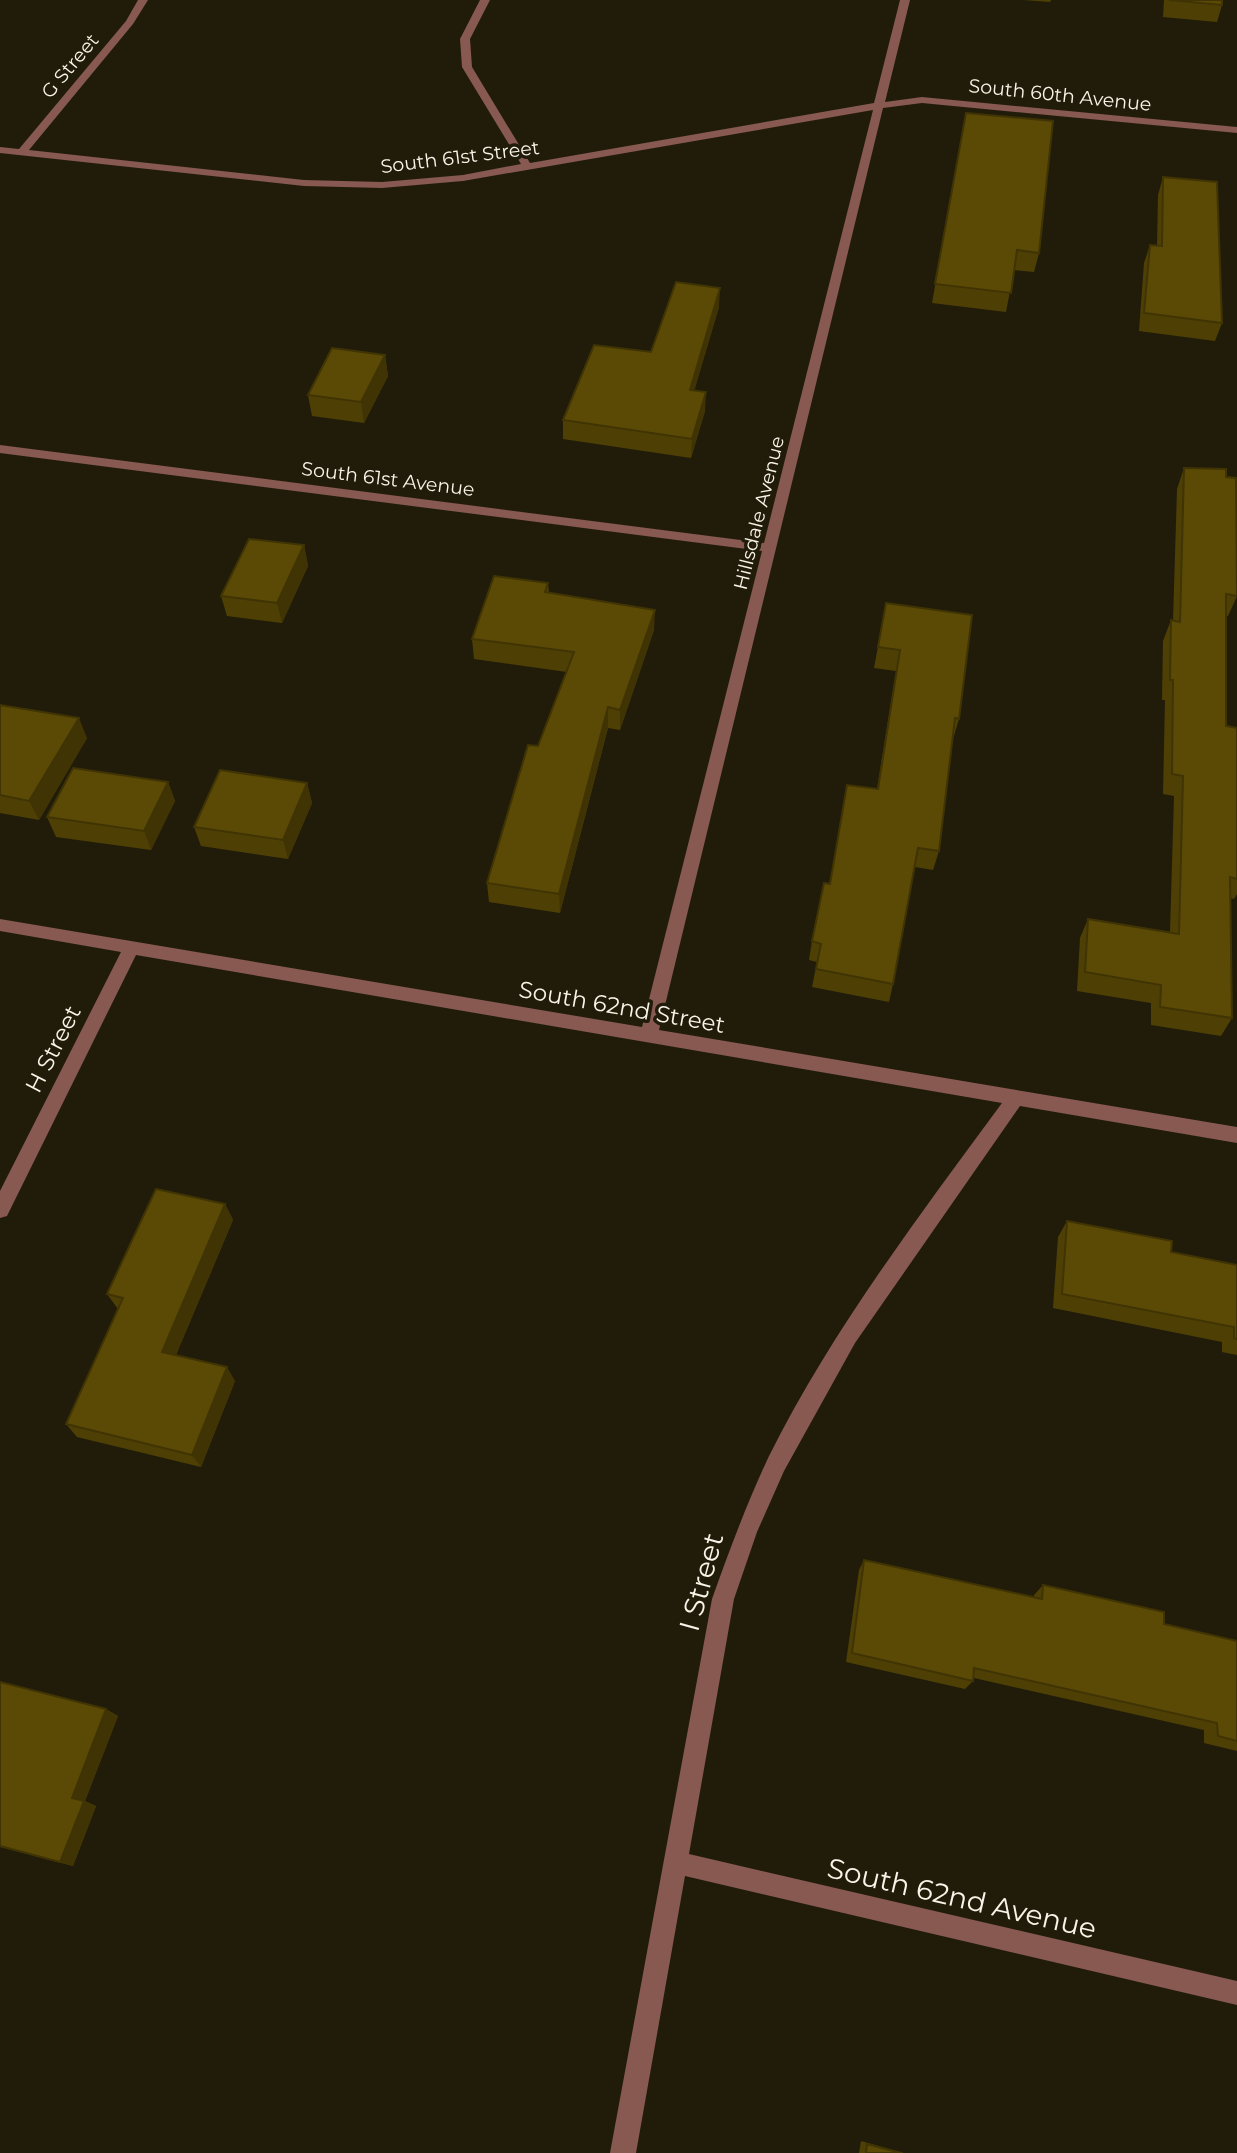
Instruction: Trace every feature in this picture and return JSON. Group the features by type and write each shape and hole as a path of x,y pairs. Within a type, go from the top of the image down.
{"street":[{"name":"G Street","path":"21,153 130,22 143,0"},
{"path":"485,0 461,49 467,66 527,166"},
{"name":"Hillsdale Avenue","path":"649,1035 905,0"},
{"name":"South 60th Avenue","path":"879,106 922,100 1237,130"},
{"name":"South 61st Street","path":"0,150 346,186 424,183 879,106"},
{"name":"South 61st Avenue","path":"0,449 770,548"},
{"name":"South 62nd Street","path":"0,925 1237,1135"},
{"name":"H Street","path":"0,1210 131,948"},
{"name":"I Street","path":"623,2153 723,1599 740,1543 771,1470 827,1371 918,1233 1016,1097"},
{"name":"South 62nd Avenue","path":"674,1862 1237,1993"}],"building":[{"path":"1169,0 1222,0 1222,5"},
{"path":"966,113 1053,121 1039,253 1017,250 1011,293 935,284"},
{"path":"1163,177 1217,182 1222,323 1144,313 1150,245 1162,246"},
{"path":"676,282 720,288 690,390 706,392 692,439 563,420 594,345 651,352"},
{"path":"332,348 385,355 361,402 308,395"},
{"path":"1184,468 1226,469 1226,477 1236,478 1237,596 1226,594 1226,726 1237,728 1237,879 1230,877 1232,1018 1160,1007 1161,985 1085,972 1088,919 1179,934 1183,776 1172,774 1173,680 1170,680 1171,620 1180,622"},
{"path":"249,539 304,545 277,603 221,596"},
{"path":"494,576 548,583 545,592 655,610 620,710 608,707 559,894 487,883 528,745 538,746 574,652 472,639"},
{"path":"886,603 972,615 959,719 955,718 939,851 918,848 893,984 816,969 821,944 812,941 824,883 830,884 847,785 878,789 900,650 878,647"},
{"path":"0,705 79,718 29,801 0,795"},
{"path":"73,768 168,782 144,831 47,817"},
{"path":"220,770 307,783 283,840 194,827"},
{"path":"156,1189 225,1204 162,1352 227,1367 192,1455 66,1424 123,1298 107,1294"},
{"path":"1067,1221 1172,1241 1171,1252 1237,1265 1237,1339 1234,1338 1234,1327 1062,1294"},
{"path":"864,1560 1042,1599 1043,1585 1164,1612 1164,1624 1237,1641 1237,1741 1218,1736 1217,1723 974,1668 973,1681 852,1653"},
{"path":"0,1682 106,1709 72,1798 84,1801 60,1862 0,1846"},
{"path":"867,2144 901,2153 866,2153"}]}
